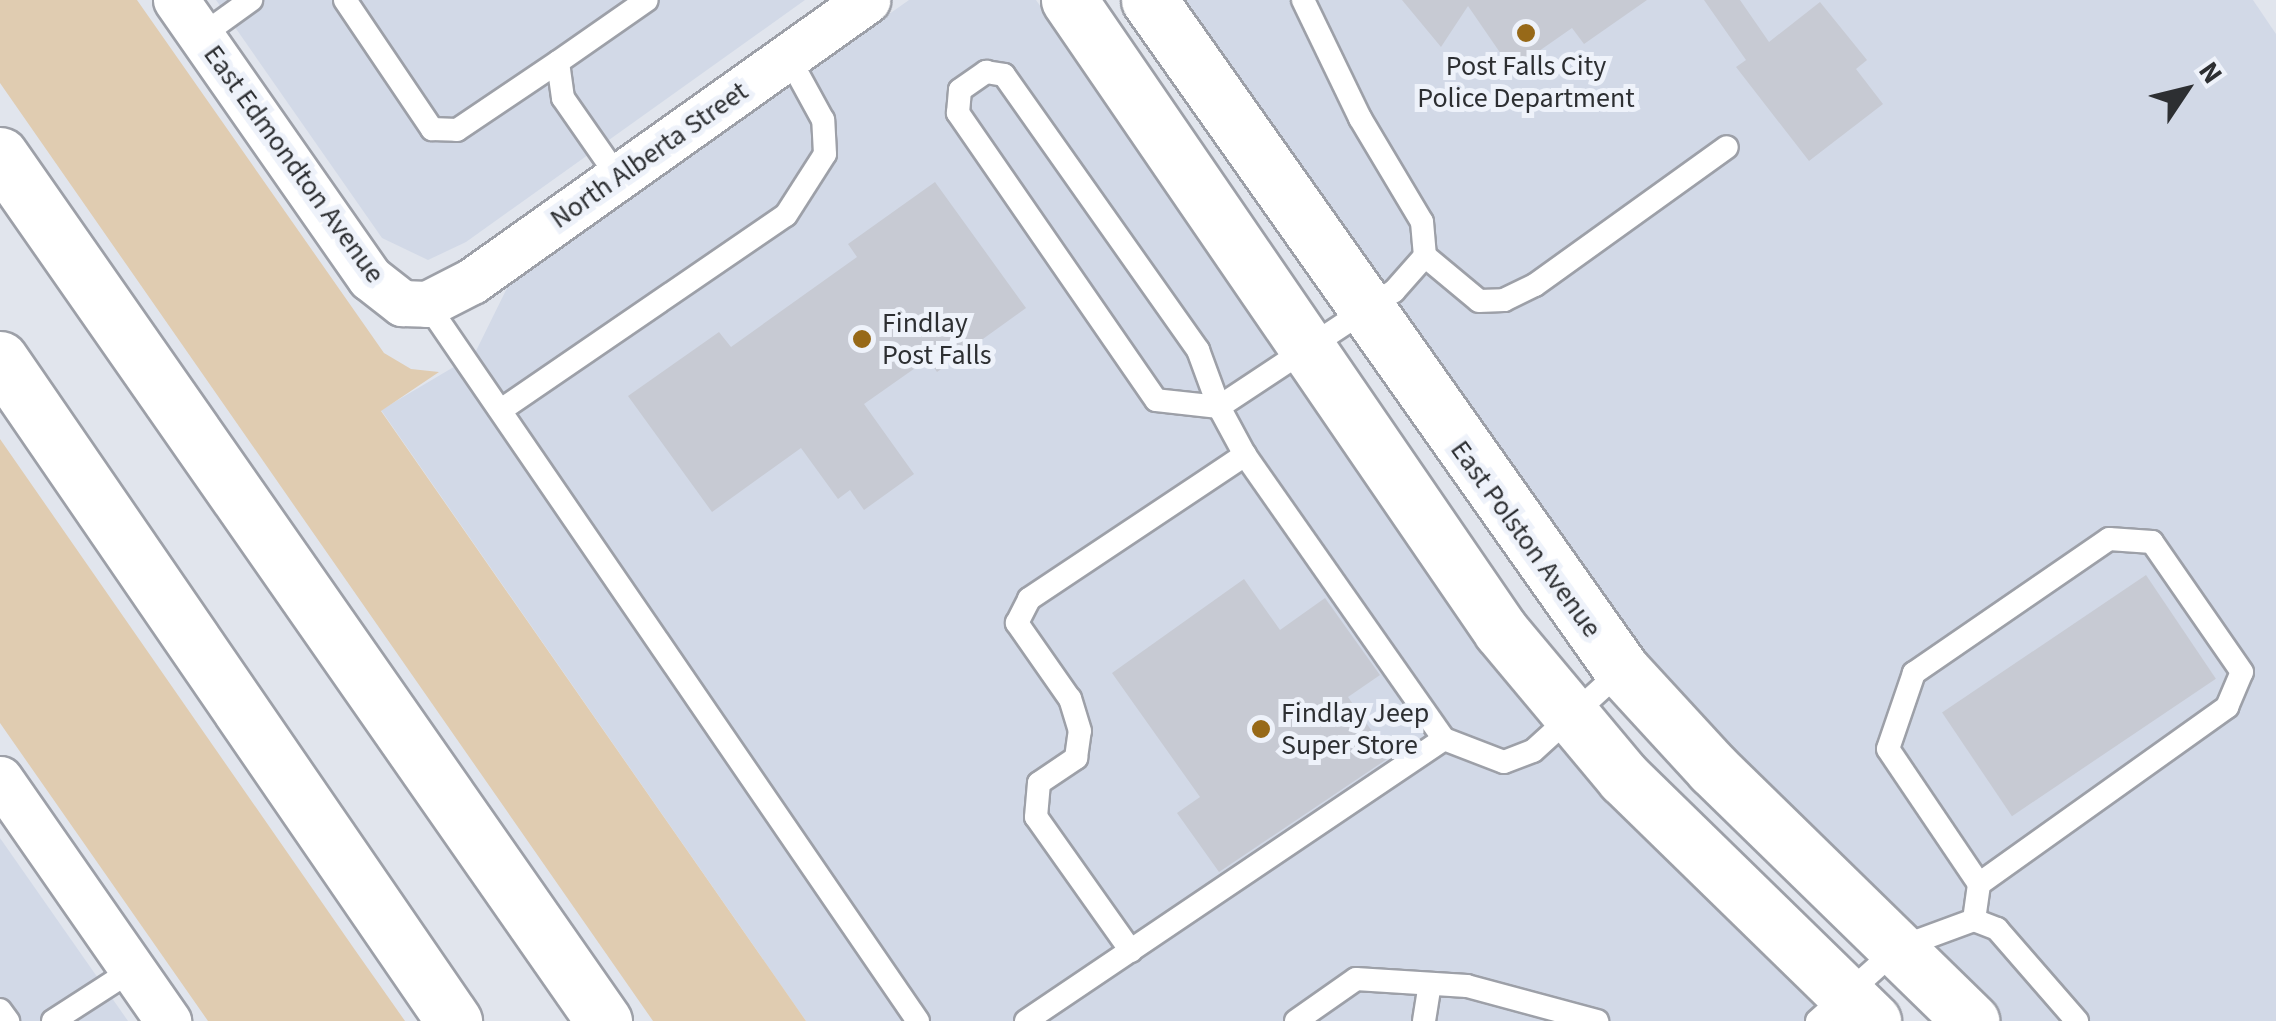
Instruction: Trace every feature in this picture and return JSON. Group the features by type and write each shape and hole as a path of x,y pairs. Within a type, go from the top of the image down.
{"main road":[{"path":"1070,0 1311,346 1501,631 1568,717 1846,1012"},
{"name":"East Polston Avenue","path":"1149,0 1363,310 1622,670 1714,769 1971,1021"},
{"path":"0,155 604,1021"},
{"path":"0,359 454,1021"}],"street":[{"name":"East Edmondton Avenue","path":"176,0 370,278 402,304 427,304"},
{"name":"North Alberta Street","path":"427,304 472,281 868,0"},
{"path":"0,779 168,1021"}],"lane":[{"path":"201,36 251,0"},
{"path":"344,0 432,129 457,130 647,0"},
{"path":"1303,0 1360,118 1422,222 1425,256 1480,302 1504,300 1536,285 1727,148"},
{"path":"501,410 786,215 825,154 823,120 788,56"},
{"path":"558,62 563,98 618,178"},
{"path":"1425,256 1394,291 1219,407 1156,400 958,113 960,90 986,72 1004,75 1198,350 1219,407 1244,455 1444,739 1504,762 1533,751 1622,670"},
{"path":"427,304 918,1021"},
{"path":"1131,951 1036,817 1039,783 1076,758 1080,730 1070,698 1017,623 1029,599 1244,455"},
{"path":"1974,920 1979,884 1888,749 1914,673 2109,538 2152,542 2242,672 2227,707 1979,884"},
{"path":"1026,1021 1444,739"},
{"path":"1846,1012 1898,948 1974,920"},
{"path":"1974,920 2007,939 2077,1021"},
{"path":"54,1021 132,970"},
{"path":"1296,1021 1356,979 1430,984 1530,1012 1597,1021"},
{"path":"1424,1021 1430,984"},
{"path":"0,1010 8,1021"}],"shaded area":[{"path":"0,0 137,0 384,353 411,369 439,372 381,411 806,1021 653,1021 0,83"},
{"path":"216,0 805,0 466,242 428,260 382,238"},
{"path":"909,0 1036,0 1532,711 1612,805 1844,1021 806,1021 381,410 474,355 510,282"},
{"path":"1175,0 2253,0 2276,34 2276,1021 1998,1021 1644,663"},
{"path":"0,439 405,1021 208,1021 0,723"},
{"path":"0,838 128,1021 0,1021"}],"building":[{"name":"Post Falls City Police Department","path":"1402,0 1647,0 1584,44 1572,28 1512,70 1468,6 1441,47"},
{"path":"1704,0 1740,0 1769,42 1820,2 1867,60 1856,69 1883,104 1809,161 1736,67 1746,60"},
{"name":"Findlay Post Falls","path":"935,182 1026,308 937,372 928,359 864,404 914,474 864,510 850,490 838,499 801,448 712,512 628,396 719,332 731,347 857,257 848,244"},
{"path":"2146,575 2216,679 2012,816 1942,713"},
{"name":"Findlay Jeep Super Store","path":"1244,579 1280,630 1325,598 1380,675 1348,697 1390,757 1219,872 1177,813 1200,797 1112,673"}],"place":[{"name":"Post Falls City Police Department","path":"1526,33"},
{"name":"Findlay Post Falls","path":"862,339"},
{"name":"Findlay Jeep Super Store","path":"1261,729"}]}
